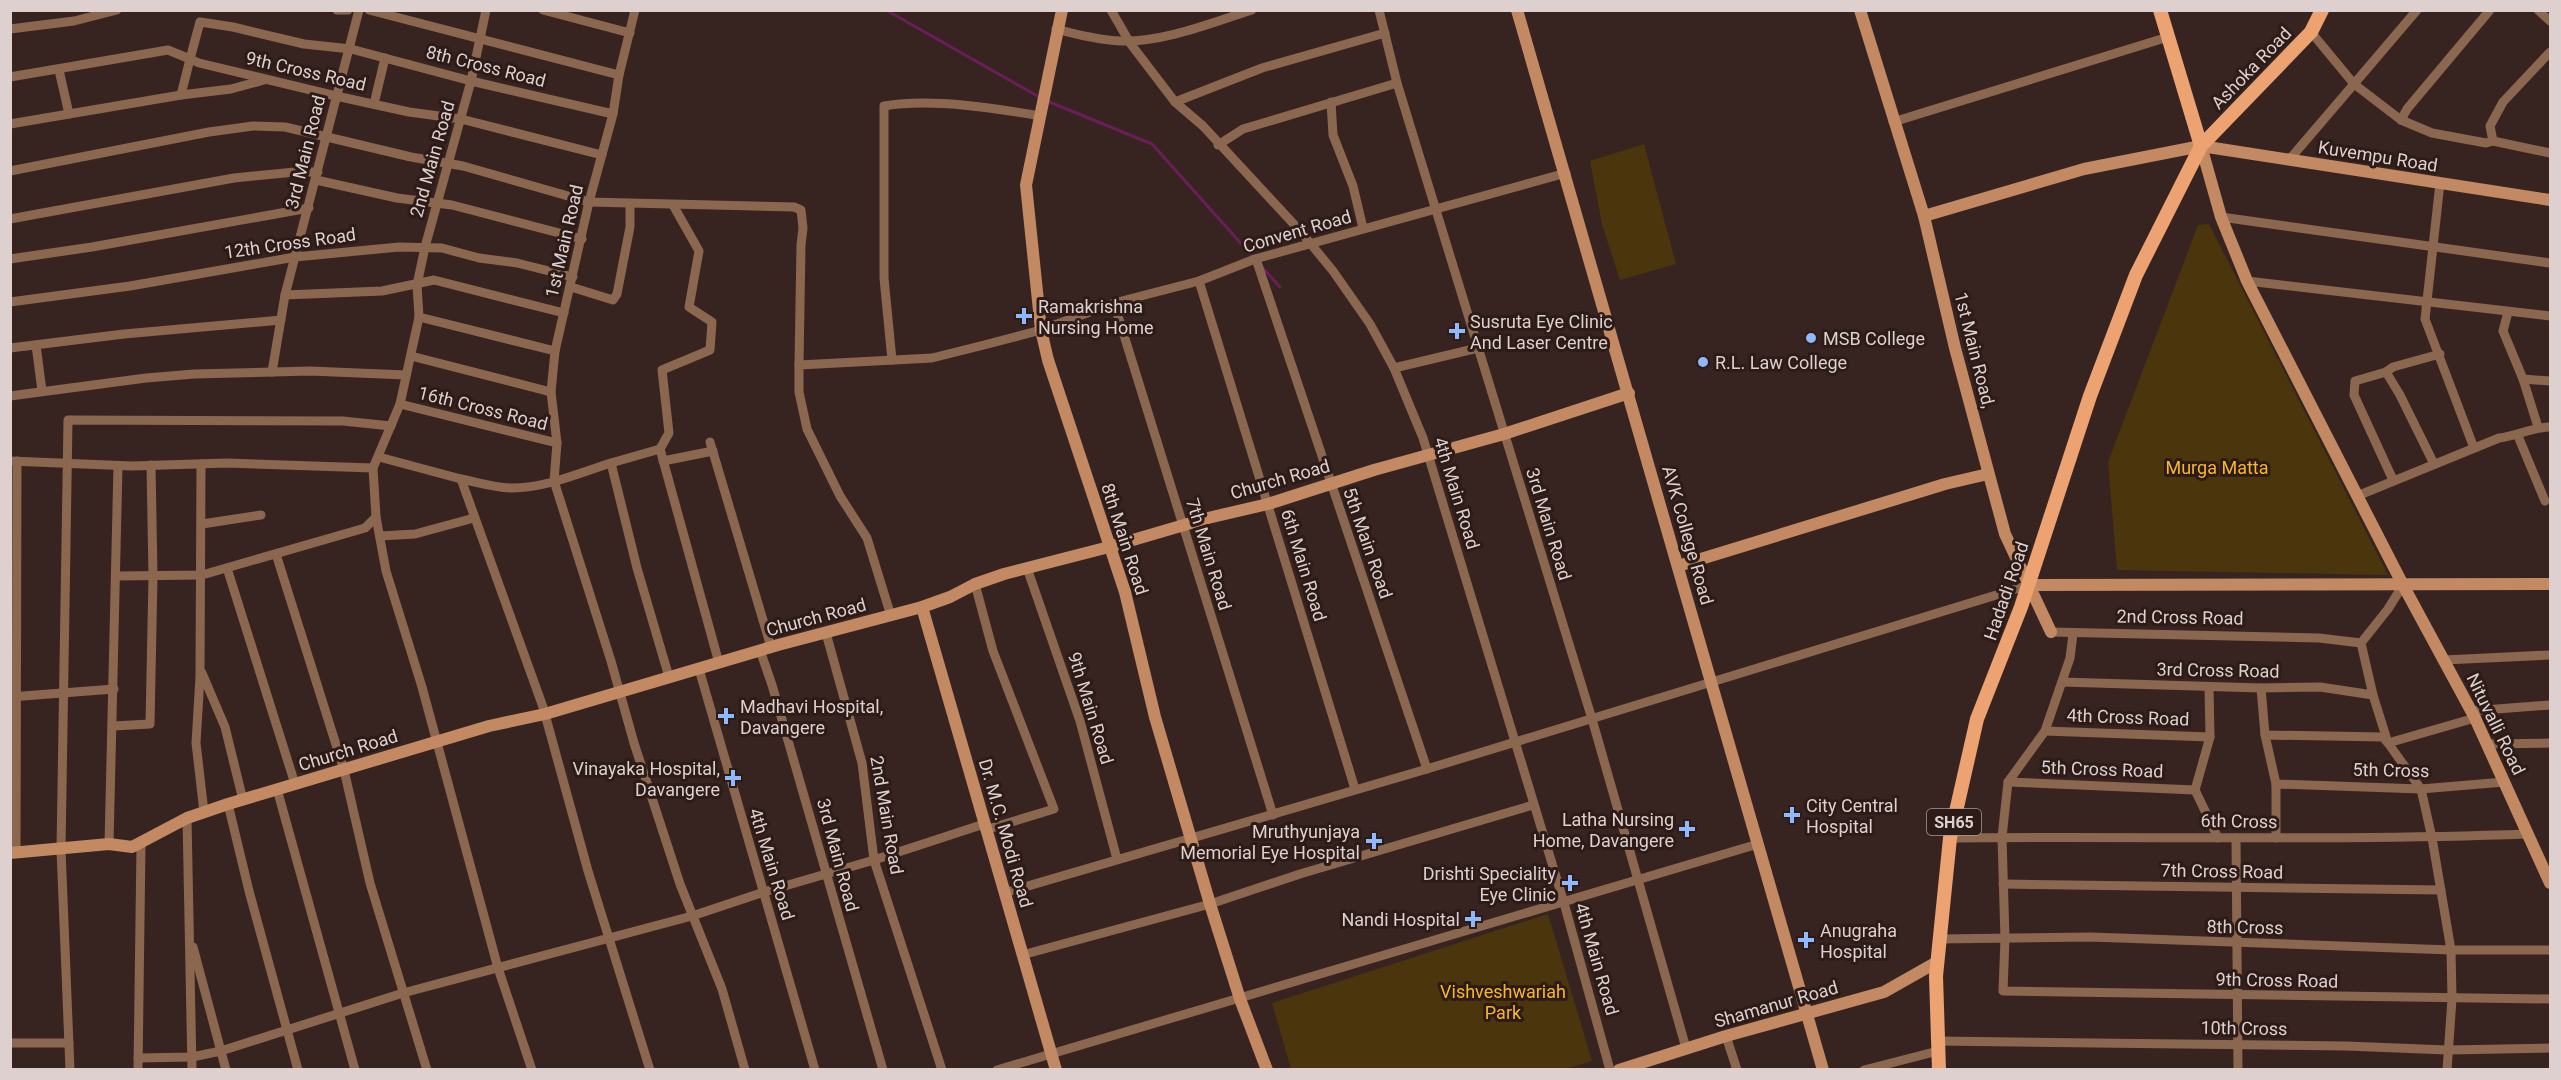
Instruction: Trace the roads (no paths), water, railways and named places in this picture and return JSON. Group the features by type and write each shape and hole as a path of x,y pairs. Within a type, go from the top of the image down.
{"main road":[{"path":"2160,10 2201,146"},
{"name":"Ashoka Road","path":"2201,146 2311,32 2322,10"},
{"name":"Hadadi Road","path":"1939,1070 1938,939 1950,838 1977,719 2029,585 2091,396 2136,274 2201,146"}],"street":[{"path":"10,29 74,21 117,10"},
{"path":"337,10 348,10"},
{"name":"3rd Main Road","path":"272,372 285,295 336,96 351,49 359,10"},
{"path":"369,10 620,75"},
{"name":"2nd Main Road","path":"373,468 400,404 419,317 417,285 425,247 471,81 486,10"},
{"path":"543,10 630,33"},
{"name":"1st Main Road","path":"554,481 557,443 551,392 555,351 589,202 613,114 635,10"},
{"name":"8th Main Road","path":"1062,10 1056,29 1026,185 1041,330 1048,360 1125,591 1155,717 1210,904 1240,999 1268,1070"},
{"name":"4th Main Road","path":"1112,10 1128,41 1175,102 1203,126 1310,243 1370,324 1394,369 1428,454 1564,903 1610,1070"},
{"path":"1056,29 1090,38 1146,40 1252,10"},
{"name":"3rd Main Road","path":"1379,10 1397,83 1592,719 1686,1048"},
{"name":"AVK College Road","path":"1517,10 1566,173 1823,1070"},
{"name":"1st Main Road,","path":"1860,10 1924,216 1955,348 2005,534 2029,585"},
{"path":"2289,160 2394,34 2417,10"},
{"path":"2401,120 2407,109 2490,10"},
{"path":"2538,10 2550,21"},
{"name":"9th Cross Road","path":"351,49 304,44 233,27 200,22 190,59 336,96 409,112 461,119 602,154"},
{"path":"2311,32 2354,84 2401,120 2432,133 2486,143 2493,141 2550,153"},
{"path":"1175,102 1263,68 1385,33"},
{"path":"1893,122 2168,37"},
{"name":"8th Cross Road","path":"351,49 471,81 613,114"},
{"path":"10,78 168,50 190,59 181,95"},
{"path":"2493,141 2490,126 2503,102 2550,52"},
{"path":"375,104 385,58"},
{"path":"59,70 69,114"},
{"path":"10,124 181,95 231,89 265,79"},
{"path":"1218,145 1243,129 1397,83"},
{"path":"892,360 884,278 884,106 907,102 993,108 1041,116"},
{"path":"1331,102 1333,135 1353,186 1363,228"},
{"path":"10,171 166,140 252,126 285,127 446,165 463,166 589,202 794,207 801,210 803,228 799,392 807,429 840,496 867,538 891,616"},
{"path":"1924,216 2084,169 2201,146"},
{"name":"Kuvempu Road","path":"2201,146 2550,200"},
{"name":"Nituvalli Road","path":"2201,146 2221,217 2247,281 2403,585 2473,715 2550,883"},
{"path":"10,219 234,178 295,172 436,205 452,206 582,239"},
{"name":"Convent Road","path":"799,365 932,358 1041,330 1114,303 1199,281 1256,259 1310,243 1566,173"},
{"path":"2440,183 2425,319 2474,448"},
{"path":"571,287 613,300 617,294 630,227 630,204"},
{"path":"673,205 699,251 689,307 712,322 710,350 662,370 669,433 660,449 719,663"},
{"path":"10,259 92,247 309,208"},
{"path":"2221,217 2550,263"},
{"name":"12th Cross Road","path":"10,302 130,286 295,257 366,249 442,248 573,277"},
{"name":"5th Main Road","path":"1256,259 1427,770"},
{"path":"285,295 382,291 434,280 564,313"},
{"name":"6th Main Road","path":"1199,281 1356,789"},
{"path":"2247,281 2550,316"},
{"name":"7th Main Road","path":"1114,303 1273,815"},
{"path":"2508,312 2503,330 2523,379 2538,427"},
{"path":"419,317 555,351"},
{"path":"10,348 124,334 281,320"},
{"path":"36,345 42,391"},
{"path":"1394,369 1478,348"},
{"path":"2393,480 2354,394 2355,381 2386,372 2393,367 2440,354"},
{"path":"411,356 551,392"},
{"path":"10,396 146,378 310,371 406,375"},
{"path":"2386,372 2434,464"},
{"path":"2523,379 2550,381"},
{"name":"Church Road","path":"13,852 61,850 110,844 132,847 187,818 277,789 489,726 545,714 620,690 922,607 950,597 975,584 1027,568 1268,504 1428,454 1504,434 1629,393"},
{"name":"16th Cross Road","path":"400,404 557,443"},
{"path":"70,1070 61,850 68,420 343,421 391,426"},
{"path":"2357,496 2499,438 2518,436 2538,427 2550,427"},
{"path":"2518,436 2546,501"},
{"name":"3rd Main Road","path":"663,461 712,447 766,649 772,685 883,1070"},
{"path":"379,457 461,479 510,488 554,481 660,449"},
{"path":"13,852 14,461 118,466 201,464 373,468 376,517 386,571 437,742 498,968 532,1070"},
{"path":"611,463 637,568 669,677"},
{"path":"201,464 202,575 196,743 204,812"},
{"path":"113,726 150,724 153,576 151,465"},
{"path":"110,844 118,466"},
{"path":"1678,566 1945,484 1988,474"},
{"path":"461,479 545,714 588,871 650,1070"},
{"path":"554,481 620,690 634,743 692,916 722,989 745,1070"},
{"path":"201,524 261,515"},
{"path":"117,576 202,575 365,528 376,517"},
{"path":"380,536 415,534 474,518"},
{"path":"276,554 345,770 370,883 427,1070"},
{"path":"227,568 295,784"},
{"name":"9th Main Road","path":"1027,568 1080,721 1117,860"},
{"path":"138,1059 192,1057 221,1051 403,993 692,916 826,873 1054,809 996,661 975,584"},
{"path":"1004,893 1427,770 1515,741 2029,585 2550,584"},
{"name":"2nd Cross Road","path":"2029,585 2051,632 2285,637 2361,643"},
{"path":"2388,743 2373,695 2361,643 2388,609 2403,585"},
{"name":"Dr. M.C. Modi Road","path":"922,607 1056,1070"},
{"name":"2nd Main Road","path":"826,633 862,763 874,860 942,1070"},
{"path":"2005,939 2002,837 2008,782 2045,731 2070,658 2073,634"},
{"path":"2444,660 2550,655"},
{"path":"200,668 225,727 243,800"},
{"name":"4th Main Road","path":"699,669 814,1070"},
{"name":"3rd Cross Road","path":"2062,682 2209,687 2320,687 2373,695"},
{"path":"2209,687 2210,737 2195,790 2218,838"},
{"path":"2261,688 2265,735 2276,784 2276,838"},
{"path":"13,697 114,689"},
{"path":"2388,743 2473,715 2550,705"},
{"name":"4th Cross Road","path":"2045,731 2210,737"},
{"path":"2265,735 2382,737 2421,789 2432,838 2451,950 2452,999 2447,1070"},
{"path":"2487,744 2550,743"},
{"name":"5th Cross Road","path":"2008,782 2195,790"},
{"name":"5th Cross","path":"2276,784 2421,789 2504,782"},
{"path":"277,789 355,1070"},
{"path":"228,804 249,891 298,1070"},
{"path":"1022,955 1210,904 1299,874 1533,805"},
{"path":"187,818 192,1070"},
{"name":"6th Cross","path":"1950,838 2432,838 2528,834"},
{"path":"2236,838 2238,1070"},
{"path":"138,1070 141,844"},
{"path":"997,1070 1758,844"},
{"name":"7th Cross Road","path":"2003,884 2440,890"},
{"path":"189,932 226,1070"},
{"name":"8th Cross","path":"1938,939 2091,937 2451,950 2550,950"},
{"name":"9th Cross Road","path":"2005,939 2003,991 2550,999"},
{"name":"Shamanur Road","path":"1619,1070 1726,1036 1884,992 1937,962"},
{"path":"1726,1036 1737,1070"},
{"path":"10,1043 69,1043"},
{"name":"10th Cross","path":"1864,1070 1938,1046 2239,1044 2447,1050 2550,1048"}],"waterway":[{"path":"886,10 1041,98"},
{"path":"1047,101 1152,144 1254,258"},
{"path":"1262,267 1280,287"}],"place":[{"name":"Ramakrishna Nursing Home","path":"1024,316"},
{"name":"Susruta Eye Clinic And Laser Centre","path":"1457,331"},
{"name":"MSB College","path":"1811,338"},
{"name":"R.L. Law College","path":"1703,362"},
{"name":"Madhavi Hospital, Davangere","path":"726,716"},
{"name":"Vinayaka Hospital, Davangere","path":"733,778"},
{"name":"City Central Hospital","path":"1792,815"},
{"name":"Latha Nursing Home, Davangere","path":"1687,829"},
{"name":"Mruthyunjaya Memorial Eye Hospital","path":"1374,841"},
{"name":"Drishti Speciality Eye Clinic","path":"1570,883"},
{"name":"Nandi Hospital","path":"1473,919"},
{"name":"Anugraha Hospital","path":"1806,940"}],"park label":[{"name":"Murga Matta","path":"2217,467"},
{"name":"Vishveshwariah Park","path":"1503,1001"}]}
